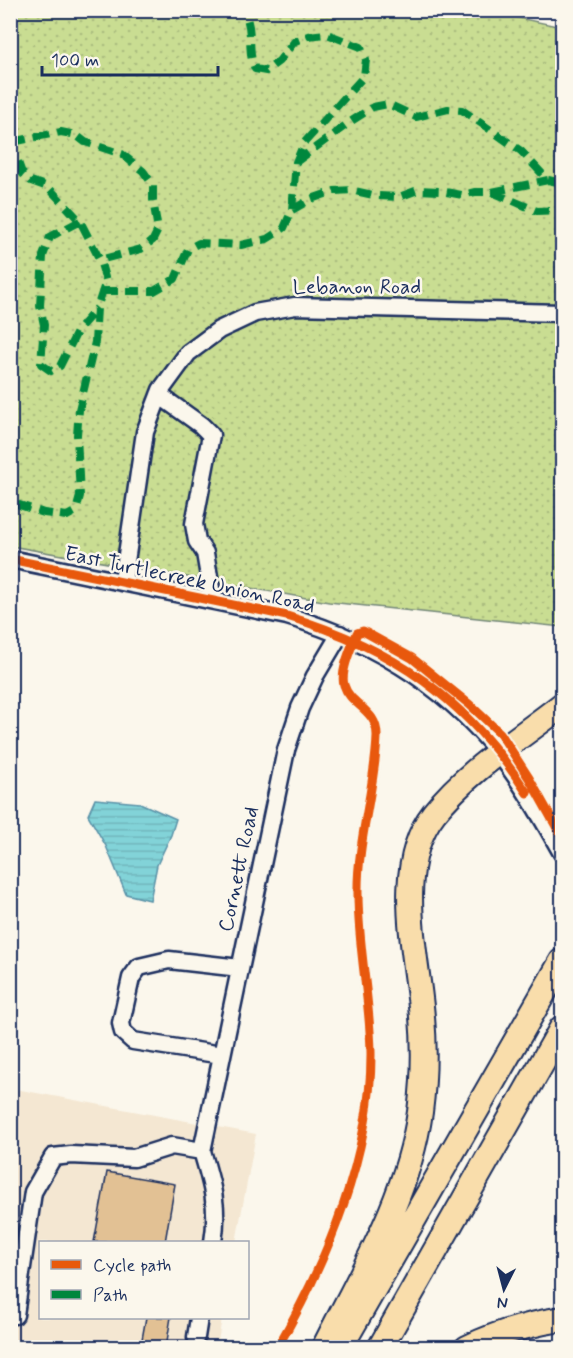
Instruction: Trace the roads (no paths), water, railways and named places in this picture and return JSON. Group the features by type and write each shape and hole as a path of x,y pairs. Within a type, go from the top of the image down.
{"highway":[{"path":"324,1347 389,1216 402,1183 420,1115 424,1053 423,1018 410,896 411,869 415,852 434,813 452,793 499,753 562,705"},
{"path":"340,1347 562,961"},
{"path":"380,1347 562,1028"},
{"path":"467,1347 488,1337 522,1326 562,1319"}],"street":[{"name":"Lebanon Road","path":"123,582 146,432 159,395 188,353 219,330 255,313 295,306 562,313"},
{"path":"159,395 201,425 211,435 194,524 197,541 205,553 213,600"},
{"name":"East Turtlecreek Union Road","path":"10,559 287,616 340,634 377,650 428,683 461,712 499,753 532,801 562,853"},
{"name":"Cornett Road","path":"201,1151 286,750 300,708 315,676 340,634"},
{"path":"222,1055 133,1041 123,1032 121,1023 131,978 139,967 169,960 240,968"},
{"path":"15,1315 33,1192 53,1157 71,1155 134,1158 172,1146 201,1151 214,1191 217,1223 213,1241"},
{"path":"196,1337 199,1319"}],"water":[{"path":"95,799 140,803 176,819 157,865 150,900 126,894 106,846 88,815"}]}
